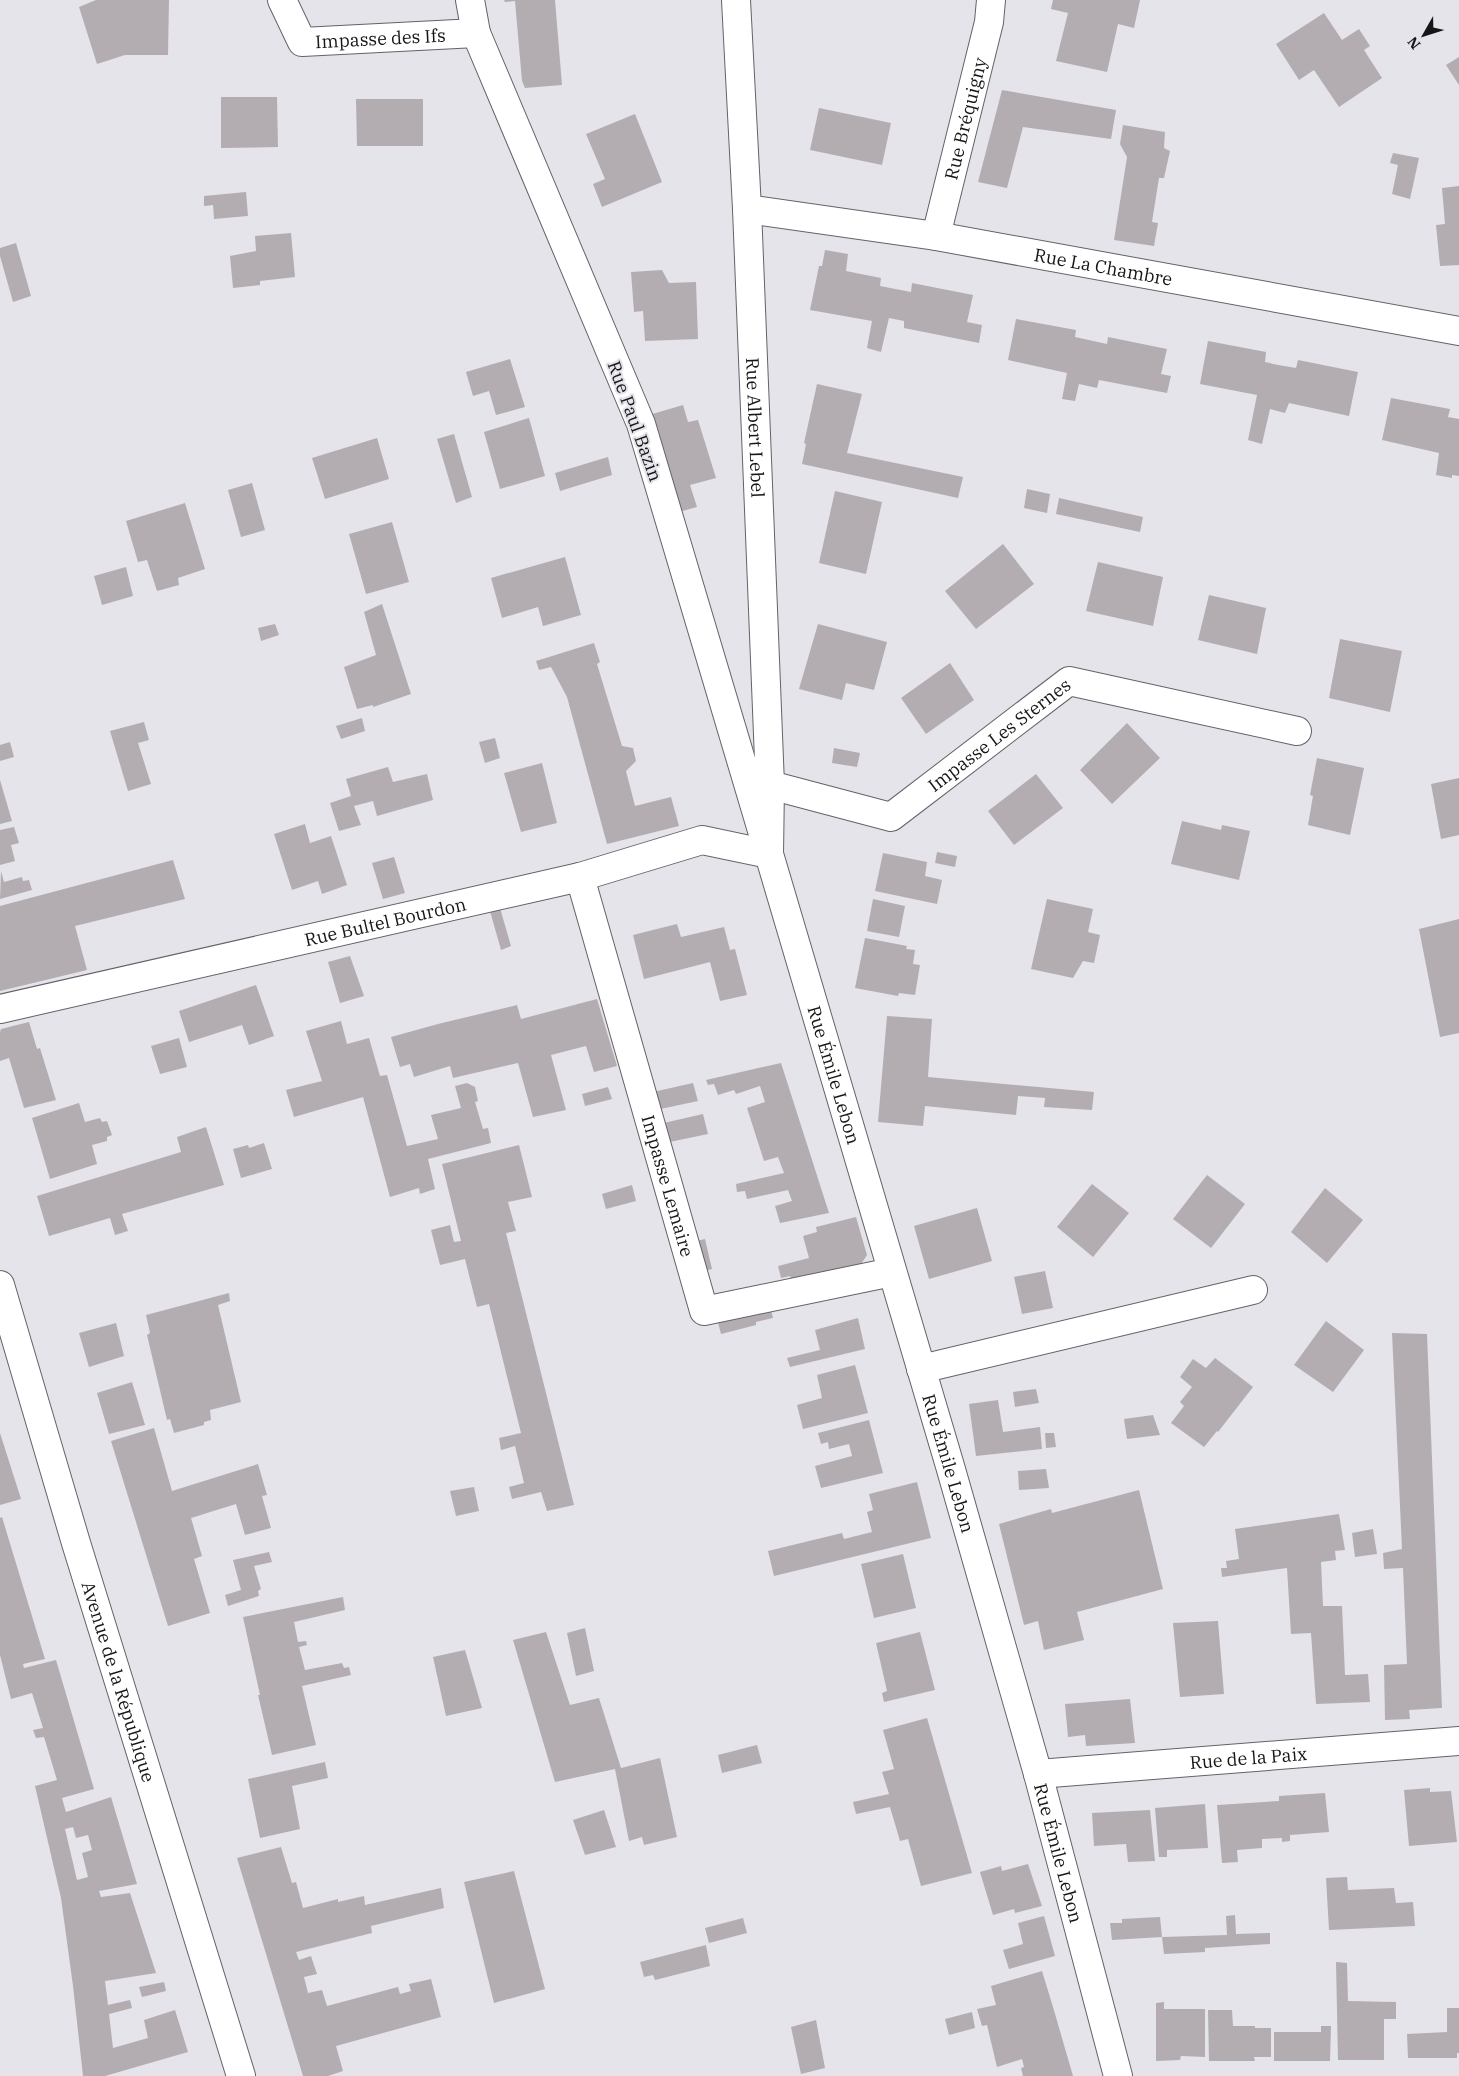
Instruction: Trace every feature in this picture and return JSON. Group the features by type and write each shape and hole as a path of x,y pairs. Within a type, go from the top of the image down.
{"street":[{"name":"Impasse des Ifs","path":"282,0 302,42 476,33"},
{"name":"Rue Paul Bazin","path":"470,0 476,33 641,424 768,854"},
{"name":"Rue Albert Lebel","path":"736,0 770,785 768,854"},
{"name":"Rue Bréquigny","path":"936,236 989,22 991,0"},
{"name":"Rue La Chambre","path":"746,209 936,236 1459,331"},
{"name":"Impasse Les Sternes","path":"770,785 891,817 1069,681 1297,731"},
{"name":"Rue Bultel Bourdon","path":"0,1009 580,877 702,840 768,854"},
{"name":"Rue Émile Lebon","path":"768,854 921,1369 1038,1774 1118,2076"},
{"name":"Impasse Lemaire","path":"580,877 704,1311 892,1272"},
{"name":"Avenue de la République","path":"0,1284 79,1552 241,2076"},
{"path":"921,1369 1253,1290"},
{"name":"Rue de la Paix","path":"1038,1774 1459,1740"}],"building":[{"path":"96,0 169,0 168,55 125,55 97,64 79,7"},
{"path":"504,0 555,0 562,85 525,88 522,81 515,1 505,2"},
{"path":"1053,0 1140,0 1134,28 1118,24 1107,72 1056,61 1068,13 1051,9"},
{"path":"1324,13 1342,40 1359,29 1370,46 1364,50 1382,78 1339,107 1314,70 1299,80 1276,44"},
{"path":"1459,57 1459,85 1446,65"},
{"path":"1002,90 1116,110 1111,139 1023,127 1007,188 978,182"},
{"path":"221,97 277,97 278,147 221,148"},
{"path":"356,99 423,99 423,146 357,146"},
{"path":"819,108 891,123 882,165 810,150"},
{"path":"635,114 662,182 602,207 593,184 605,179 586,134"},
{"path":"1123,125 1165,132 1164,148 1170,151 1164,178 1159,178 1152,222 1158,223 1154,246 1114,240 1127,157 1120,144"},
{"path":"1393,153 1419,158 1410,199 1392,194 1398,165 1390,163"},
{"path":"1459,186 1459,265 1440,266 1436,225 1445,224 1442,188"},
{"path":"246,192 248,216 214,219 213,205 204,206 204,196"},
{"path":"291,233 295,277 260,281 260,285 233,288 230,256 256,251 255,236"},
{"path":"16,243 31,296 13,302 0,256 0,248"},
{"path":"825,250 848,254 846,271 881,278 880,286 911,292 912,283 973,295 967,322 982,325 979,343 904,328 904,321 889,318 881,352 867,348 872,321 810,310 819,266 822,266"},
{"path":"662,270 669,283 696,282 698,339 645,341 643,311 634,312 631,272"},
{"path":"1016,319 1076,330 1075,337 1107,344 1108,337 1167,349 1161,374 1171,376 1167,393 1099,380 1097,388 1079,384 1075,401 1062,399 1067,373 1008,360"},
{"path":"1208,341 1266,352 1265,362 1278,365 1296,368 1298,360 1358,372 1349,416 1289,403 1285,413 1270,409 1262,444 1248,440 1257,395 1200,384"},
{"path":"510,359 525,407 496,415 489,391 473,396 466,372"},
{"path":"817,384 862,394 847,453 963,477 958,498 802,464 806,444 804,443"},
{"path":"1391,398 1450,409 1448,417 1459,419 1459,476 1452,475 1452,478 1436,475 1439,453 1382,440"},
{"path":"683,405 688,422 698,420 716,478 690,485 697,507 679,512 649,415"},
{"path":"529,418 545,476 500,489 484,432"},
{"path":"454,434 472,497 456,503 437,439"},
{"path":"377,438 389,479 325,499 312,458"},
{"path":"608,457 612,475 560,491 555,473"},
{"path":"252,483 265,530 241,537 228,490"},
{"path":"1027,489 1050,494 1047,513 1024,508"},
{"path":"835,491 882,502 866,574 819,563"},
{"path":"1059,498 1143,517 1140,532 1056,514"},
{"path":"185,503 205,569 178,578 179,585 157,591 147,560 138,562 126,521"},
{"path":"392,522 409,582 366,594 349,534"},
{"path":"1003,544 1034,584 976,629 945,591"},
{"path":"565,557 581,615 543,626 538,607 502,618 491,578"},
{"path":"1098,562 1163,577 1153,626 1086,611"},
{"path":"126,567 133,596 102,605 94,576"},
{"path":"1209,595 1266,608 1257,654 1198,640"},
{"path":"382,604 411,694 373,707 373,705 357,709 344,667 376,655 364,612"},
{"path":"275,624 279,635 261,641 258,628"},
{"path":"818,624 887,642 874,690 846,683 842,700 799,689"},
{"path":"1340,639 1402,651 1390,712 1329,698"},
{"path":"594,643 600,662 597,664 622,746 633,748 636,761 626,771 635,806 671,797 679,826 607,844 567,697 551,667 539,670 536,661"},
{"path":"950,663 974,700 926,734 901,698"},
{"path":"362,718 365,731 341,739 336,726"},
{"path":"144,722 149,740 138,743 151,784 128,791 110,731"},
{"path":"1127,723 1160,758 1112,804 1080,770"},
{"path":"495,738 500,758 485,763 479,742"},
{"path":"10,742 14,757 0,761 0,745"},
{"path":"834,748 860,753 857,767 832,763"},
{"path":"1317,758 1364,768 1350,835 1308,825 1313,796 1310,795"},
{"path":"542,763 557,823 521,832 504,773"},
{"path":"388,767 393,782 427,774 433,800 377,816 373,801 354,806 361,825 339,831 330,803 351,796 346,779"},
{"path":"1036,774 1063,808 1014,845 988,811"},
{"path":"1459,778 1459,835 1441,839 1431,784"},
{"path":"0,780 12,821 0,824"},
{"path":"1182,821 1221,830 1222,825 1250,831 1239,880 1171,864"},
{"path":"305,824 310,843 331,836 347,885 322,894 318,881 292,890 274,834"},
{"path":"14,827 19,843 11,845 15,861 0,865 0,830"},
{"path":"937,852 957,856 955,867 935,863"},
{"path":"883,853 927,862 925,876 942,880 937,904 875,891"},
{"path":"394,857 405,893 383,899 372,863"},
{"path":"173,860 185,899 75,926 87,970 0,991 0,906"},
{"path":"1,871 4,882 22,877 23,881 29,880 32,890 0,899"},
{"path":"873,899 905,906 899,937 867,931"},
{"path":"1047,899 1093,909 1088,932 1100,935 1094,963 1083,961 1073,978 1031,969"},
{"path":"500,908 511,946 501,950 490,911"},
{"path":"1459,919 1459,1033 1440,1037 1419,929"},
{"path":"677,924 681,937 724,927 730,950 735,949 747,995 720,1001 710,962 644,979 633,935"},
{"path":"865,938 907,946 906,949 915,950 913,964 920,965 915,995 899,993 898,996 855,988"},
{"path":"350,956 364,996 340,1003 328,962"},
{"path":"256,985 274,1036 249,1045 242,1025 189,1042 179,1011"},
{"path":"597,999 617,1066 594,1072 586,1046 551,1055 566,1110 533,1117 518,1063 453,1078 450,1066 414,1077 410,1064 400,1067 391,1037 517,1005 521,1019"},
{"path":"887,1016 932,1019 928,1077 1094,1092 1092,1110 1044,1107 1045,1098 1018,1096 1016,1115 925,1106 923,1126 878,1122"},
{"path":"341,1021 347,1044 369,1038 380,1076 387,1075 407,1146 438,1139 431,1115 461,1108 455,1086 467,1083 475,1087 478,1101 475,1102 483,1129 488,1128 491,1143 428,1159 435,1189 420,1194 419,1188 390,1197 363,1097 294,1117 286,1090 322,1081 306,1031"},
{"path":"29,1022 37,1049 40,1048 56,1100 24,1108 9,1058 0,1061 0,1032 1,1029"},
{"path":"179,1038 187,1067 160,1074 151,1046"},
{"path":"781,1063 829,1213 780,1223 775,1206 792,1201 788,1190 747,1199 745,1191 737,1192 736,1184 784,1173 778,1157 764,1161 747,1108 765,1102 760,1086 736,1094 734,1090 718,1095 714,1084 708,1085 706,1080"},
{"path":"693,1083 698,1101 651,1111 644,1094"},
{"path":"608,1087 612,1099 585,1106 582,1094"},
{"path":"79,1103 85,1122 100,1118 102,1122 107,1121 112,1135 107,1137 107,1141 92,1145 97,1164 50,1179 32,1118"},
{"path":"703,1114 708,1134 660,1144 655,1125"},
{"path":"206,1127 224,1185 122,1214 128,1231 115,1235 110,1218 49,1236 37,1196 181,1152 177,1137"},
{"path":"264,1143 272,1169 241,1178 233,1149 248,1145 249,1148"},
{"path":"519,1145 532,1197 508,1202 516,1231 506,1233 574,1505 547,1511 541,1492 512,1499 509,1487 524,1483 515,1446 501,1450 499,1438 521,1433 489,1304 477,1307 465,1259 440,1265 431,1230 450,1225 454,1242 461,1241 442,1164"},
{"path":"1207,1175 1245,1204 1211,1248 1173,1219"},
{"path":"1092,1184 1129,1213 1093,1257 1057,1227"},
{"path":"632,1185 636,1201 606,1209 602,1194"},
{"path":"1325,1188 1363,1220 1327,1263 1291,1232"},
{"path":"977,1208 992,1261 929,1279 914,1226"},
{"path":"856,1217 867,1255 859,1267 792,1283 790,1276 781,1278 778,1266 809,1258 803,1236 817,1232 816,1227"},
{"path":"705,1239 712,1269 696,1273 688,1243"},
{"path":"1045,1271 1053,1308 1022,1314 1014,1277"},
{"path":"229,1293 230,1301 218,1305 241,1402 210,1410 211,1420 204,1422 204,1425 174,1433 170,1419 167,1420 147,1335 150,1333 146,1315"},
{"path":"770,1306 773,1318 756,1322 756,1325 721,1334 717,1319"},
{"path":"858,1318 865,1349 790,1367 787,1358 820,1350 815,1330"},
{"path":"1326,1321 1364,1350 1333,1392 1294,1365"},
{"path":"116,1323 124,1356 89,1367 79,1333"},
{"path":"1392,1333 1427,1334 1442,1708 1409,1710 1410,1719 1385,1720 1384,1665 1407,1664 1403,1568 1384,1569 1383,1553 1402,1549"},
{"path":"1215,1358 1253,1387 1204,1447 1171,1423 1184,1406 1180,1402 1192,1387 1180,1377 1193,1359 1206,1368"},
{"path":"855,1365 868,1413 803,1429 797,1405 822,1398 817,1375"},
{"path":"132,1382 145,1425 109,1434 97,1393"},
{"path":"1036,1389 1039,1403 1015,1407 1013,1392"},
{"path":"998,1400 1003,1432 1040,1427 1042,1449 976,1456 969,1404"},
{"path":"1153,1415 1160,1435 1127,1439 1124,1419"},
{"path":"869,1420 883,1473 821,1488 815,1466 852,1456 849,1444 829,1449 828,1442 821,1444 818,1433"},
{"path":"154,1428 172,1491 258,1464 267,1495 262,1496 271,1528 245,1535 236,1504 191,1518 202,1556 194,1559 210,1613 168,1626 111,1441"},
{"path":"0,1433 21,1499 0,1505"},
{"path":"1045,1433 1054,1433 1056,1447 1046,1448"},
{"path":"1046,1469 1049,1488 1019,1490 1018,1471"},
{"path":"917,1482 931,1538 774,1576 768,1551 842,1533 844,1539 872,1532 867,1512 873,1510 869,1494"},
{"path":"474,1487 479,1511 456,1516 450,1491"},
{"path":"1139,1490 1163,1589 1077,1612 1084,1640 1044,1650 1038,1621 1024,1625 999,1524 1051,1509 1052,1513"},
{"path":"1339,1514 1345,1550 1335,1551 1336,1560 1321,1562 1323,1606 1342,1606 1345,1675 1368,1674 1370,1702 1316,1704 1311,1633 1291,1634 1287,1568 1222,1577 1221,1568 1227,1568 1226,1561 1239,1559 1235,1529"},
{"path":"2,1517 45,1659 23,1664 24,1668 56,1660 94,1789 62,1798 66,1812 111,1797 137,1884 99,1891 101,1897 130,1893 156,1973 105,1981 108,2005 130,2000 132,2008 109,2014 113,2048 148,2038 144,2020 175,2010 188,2052 105,2076 83,2076 61,1898 35,1786 57,1780 44,1737 36,1738 33,1730 43,1728 32,1693 11,1699 0,1655 0,1518","holes":["73,1827 76,1838 88,1835 92,1850 82,1853 88,1877 77,1880 65,1829"]},
{"path":"1373,1529 1377,1554 1355,1557 1352,1533"},
{"path":"269,1552 272,1562 254,1566 261,1589 258,1591 259,1596 228,1606 225,1595 241,1590 233,1560"},
{"path":"903,1554 916,1608 874,1618 861,1564"},
{"path":"343,1597 345,1610 294,1622 298,1642 306,1641 307,1645 299,1647 305,1670 342,1663 344,1668 349,1667 351,1675 302,1686 316,1745 272,1755 243,1617"},
{"path":"1218,1621 1224,1694 1180,1697 1173,1623"},
{"path":"585,1628 594,1671 576,1676 567,1633"},
{"path":"546,1632 570,1705 599,1698 621,1768 660,1758 677,1837 644,1845 642,1837 629,1841 615,1769 555,1782 513,1640"},
{"path":"920,1632 935,1690 884,1702 882,1693 887,1691 876,1643"},
{"path":"465,1650 482,1708 446,1716 433,1657"},
{"path":"1130,1699 1135,1743 1086,1746 1085,1735 1068,1737 1065,1704"},
{"path":"927,1718 972,1873 921,1886 908,1839 900,1841 890,1807 856,1814 853,1802 889,1794 882,1772 894,1769 883,1730"},
{"path":"757,1745 762,1763 722,1773 718,1755"},
{"path":"325,1762 328,1778 292,1786 300,1829 260,1838 248,1779"},
{"path":"1430,1788 1430,1792 1451,1791 1457,1842 1409,1846 1404,1790"},
{"path":"1325,1793 1329,1832 1290,1835 1290,1841 1282,1842 1282,1838 1262,1839 1262,1848 1237,1850 1238,1862 1222,1863 1217,1805 1279,1801 1279,1796"},
{"path":"1205,1804 1208,1848 1167,1850 1167,1857 1159,1857 1155,1808"},
{"path":"604,1810 616,1847 585,1855 573,1820"},
{"path":"1150,1810 1155,1861 1128,1862 1126,1844 1094,1846 1092,1813"},
{"path":"281,1847 292,1883 296,1882 303,1908 338,1899 338,1902 364,1896 365,1905 441,1888 444,1908 371,1926 372,1933 296,1952 299,1960 311,1956 317,1974 304,1977 308,1993 322,1990 327,2006 398,1987 400,1994 411,1991 409,1984 431,1979 441,2017 336,2046 343,2071 328,2076 303,2076 237,1858"},
{"path":"1028,1864 1042,1906 1015,1913 1014,1909 993,1915 980,1872 1001,1866 1002,1871"},
{"path":"514,1871 545,1989 494,2003 464,1882"},
{"path":"1347,1877 1348,1890 1394,1888 1396,1903 1413,1902 1415,1926 1329,1930 1326,1878"},
{"path":"1235,1915 1236,1934 1270,1933 1270,1944 1205,1948 1205,1952 1164,1954 1162,1937 1227,1935 1226,1916"},
{"path":"1044,1916 1055,1956 1009,1969 1003,1950 1023,1944 1018,1923"},
{"path":"1160,1917 1162,1937 1112,1940 1110,1923 1122,1923 1122,1919"},
{"path":"743,1918 747,1933 709,1943 705,1928"},
{"path":"706,1945 710,1966 655,1980 653,1975 644,1977 640,1962"},
{"path":"1336,1962 1347,1963 1348,2001 1396,2002 1396,2019 1384,2019 1384,2060 1338,2060"},
{"path":"1042,1971 1073,2076 1023,2076 1021,2068 1024,2067 1022,2059 997,2067 987,2025 982,2026 977,2009 996,2005 991,1986"},
{"path":"164,1982 166,1991 142,1997 139,1987"},
{"path":"1164,2002 1164,2009 1205,2009 1205,2057 1181,2056 1180,2060 1156,2061 1156,2003"},
{"path":"1447,2008 1459,2008 1459,2053 1457,2053 1457,2058 1408,2058 1407,2034 1447,2032"},
{"path":"1208,2010 1232,2010 1233,2026 1271,2028 1271,2057 1254,2057 1255,2061 1209,2061"},
{"path":"972,2012 975,2028 949,2035 945,2019"},
{"path":"816,2020 825,2068 801,2074 791,2027"},
{"path":"1321,2026 1331,2026 1330,2061 1274,2061 1274,2032 1321,2032"}]}
